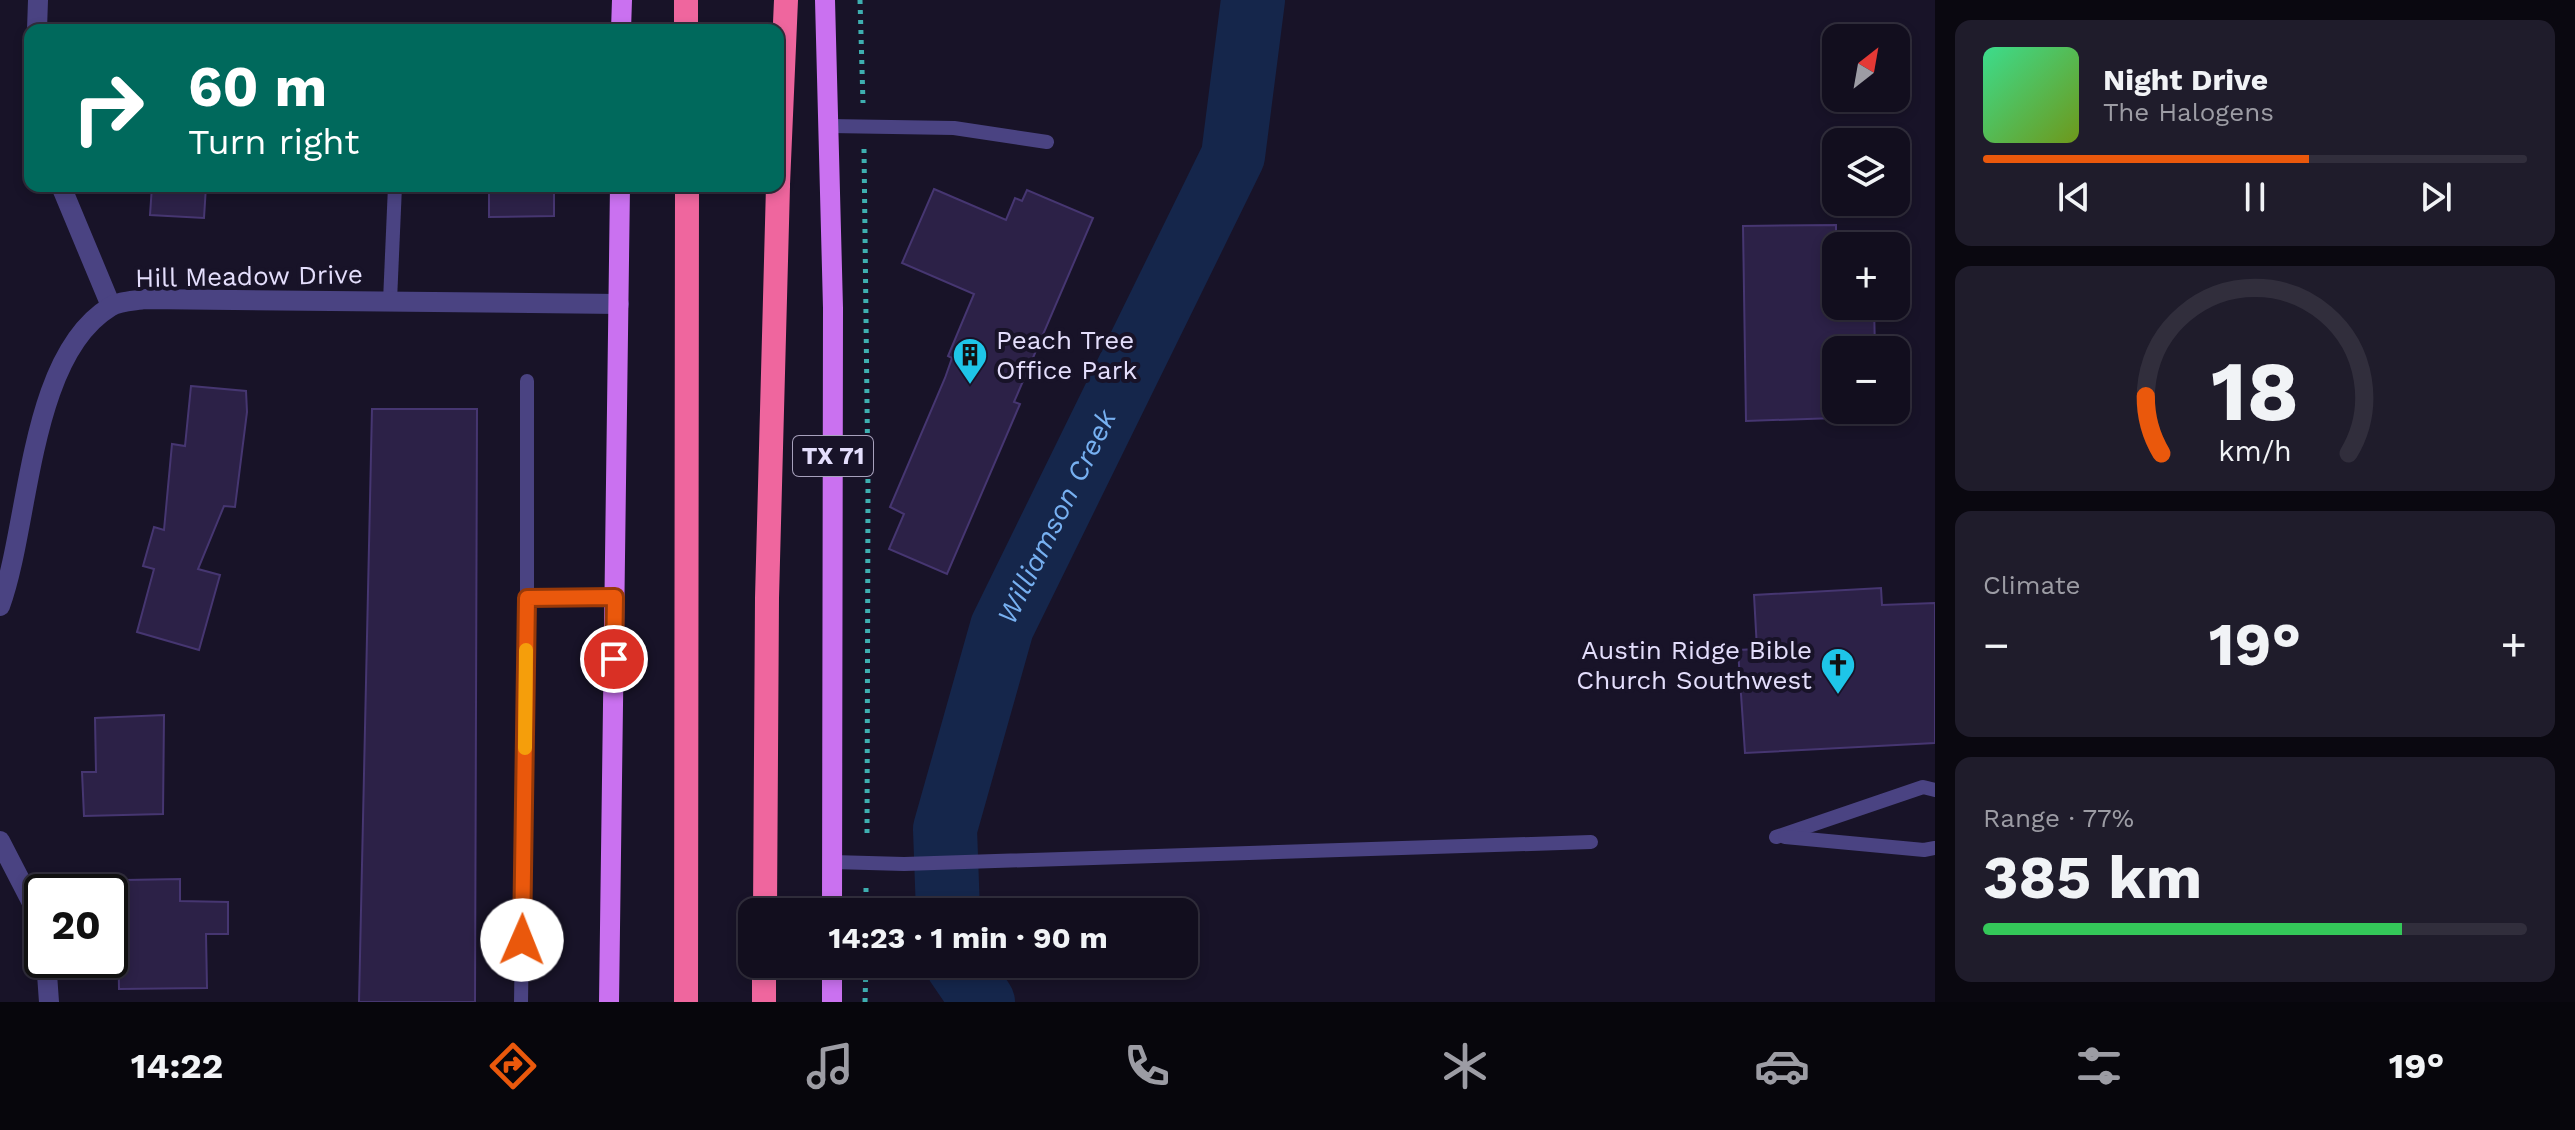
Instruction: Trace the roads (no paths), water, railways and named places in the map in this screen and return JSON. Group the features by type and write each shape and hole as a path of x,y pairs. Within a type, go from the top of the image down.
{"highway":[{"path":"686,0 686,24"},
{"name":"TX 71","path":"784,46 786,0"},
{"path":"686,1002 687,192"},
{"name":"TX 71","path":"765,898 767,598 778,192"},
{"path":"764,978 764,1002"}],"main road":[{"path":"621,24 622,0"},
{"name":"TX 71","path":"825,0 830,126 832,898"},
{"path":"609,1002 620,192"},
{"path":"832,978 832,1002"}],"street":[{"path":"37,24 38,0"},
{"path":"64,192 111,306"},
{"name":"Hill Meadow Drive","path":"0,606 7,587 23,497 43,418 67,356 88,327 111,306 145,299 619,304"},
{"path":"0,841 24,888"},
{"path":"47,978 49,1002"}],"lane":[{"path":"830,126 954,128 1047,142"},
{"path":"390,301 395,192"},
{"path":"521,1002 527,381"},
{"path":"527,598 615,597"},
{"path":"1935,790 1923,787 1776,837 1924,850 1935,848"},
{"path":"833,862 904,864 1591,842"}],"waterway":[{"name":"Williamson Creek","path":"947,898 945,829 1002,627 1233,156 1253,0"},
{"name":"Williamson Creek","path":"967,978 983,1002"}],"place":[{"name":"Peach Tree Office Park","path":"970,386"},
{"name":"Austin Ridge Bible Church Southwest","path":"1838,696"}]}
